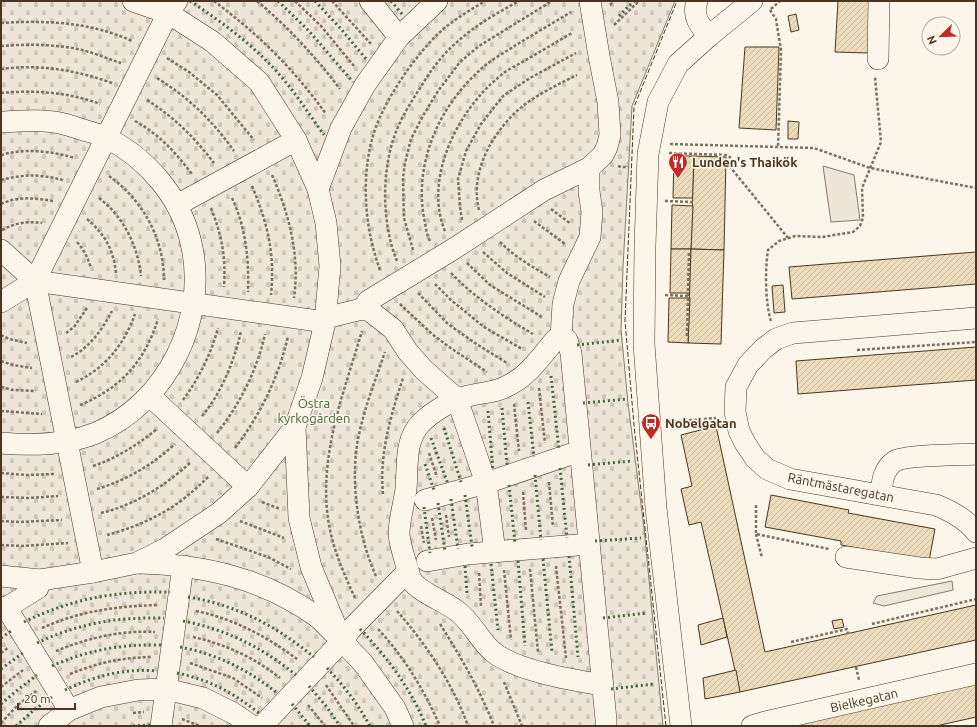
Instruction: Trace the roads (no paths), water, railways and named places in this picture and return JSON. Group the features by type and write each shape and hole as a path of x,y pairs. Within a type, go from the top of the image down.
{"street":[{"path":"133,1 173,7 259,82 296,140 318,189 326,223 330,266 325,320 312,378 295,427 245,490 219,513 165,549 137,563"},
{"path":"370,1 399,37"},
{"path":"318,189 339,135 367,82 399,37 436,1"},
{"path":"365,310 368,301 447,253 544,190 589,168 603,156 610,135 608,102 590,1"},
{"path":"697,1 695,16 700,26 709,36"},
{"path":"876,67 879,1"},
{"path":"1,302 34,280 150,49 173,7"},
{"path":"681,726 656,508 644,344 645,246 650,140 658,102 678,64 709,36 762,8"},
{"path":"1,122 42,121 63,124 106,137 129,152 147,167 177,205 192,244 195,271 194,304 179,351 171,367 149,395 132,411 111,425 95,433 68,441 29,445 1,443"},
{"path":"177,205 296,140"},
{"path":"589,168 589,191 592,212 590,235 565,296 553,342 524,382 499,390 457,399 421,423 414,433 410,443 404,503 399,534 402,550 412,581 419,588 450,605 467,619 488,647 504,650 525,668 603,685"},
{"path":"1,250 34,280 292,318 325,320 365,310 393,329 405,348 424,370 457,399 486,483 499,551"},
{"path":"34,280 62,411 93,572"},
{"name":"Räntmästaregatan","path":"976,318 793,333 776,339 763,349 748,366 742,376 736,387 735,412 739,431 745,443 755,458 767,469 790,479 936,505 951,511 972,527 976,532"},
{"path":"553,342 567,340 571,353 606,726"},
{"path":"149,395 222,463 245,490"},
{"path":"295,427 299,518 311,567 342,641"},
{"path":"427,499 486,483 580,451"},
{"path":"881,494 882,478 886,470 896,460 976,454"},
{"path":"432,560 499,551 589,544"},
{"path":"846,557 919,568 937,569 976,558"},
{"path":"1,576 40,580 93,572 137,563 165,564 208,569 251,582 286,598 316,616 363,663 395,708 403,726"},
{"path":"162,726 184,566"},
{"path":"262,726 342,641 365,614 408,571"},
{"path":"40,580 38,588 4,609 69,710"},
{"name":"Bielkegatan","path":"752,726 976,674"},
{"path":"49,726 69,710 102,697 138,690 166,689 203,698 234,713 252,726"}],"place":[{"name":"Lunden's Thaikök","path":"678,179"},
{"name":"Nobelgatan","path":"651,440"}],"park label":[{"name":"Östra kyrkogården","path":"314,410"}]}
